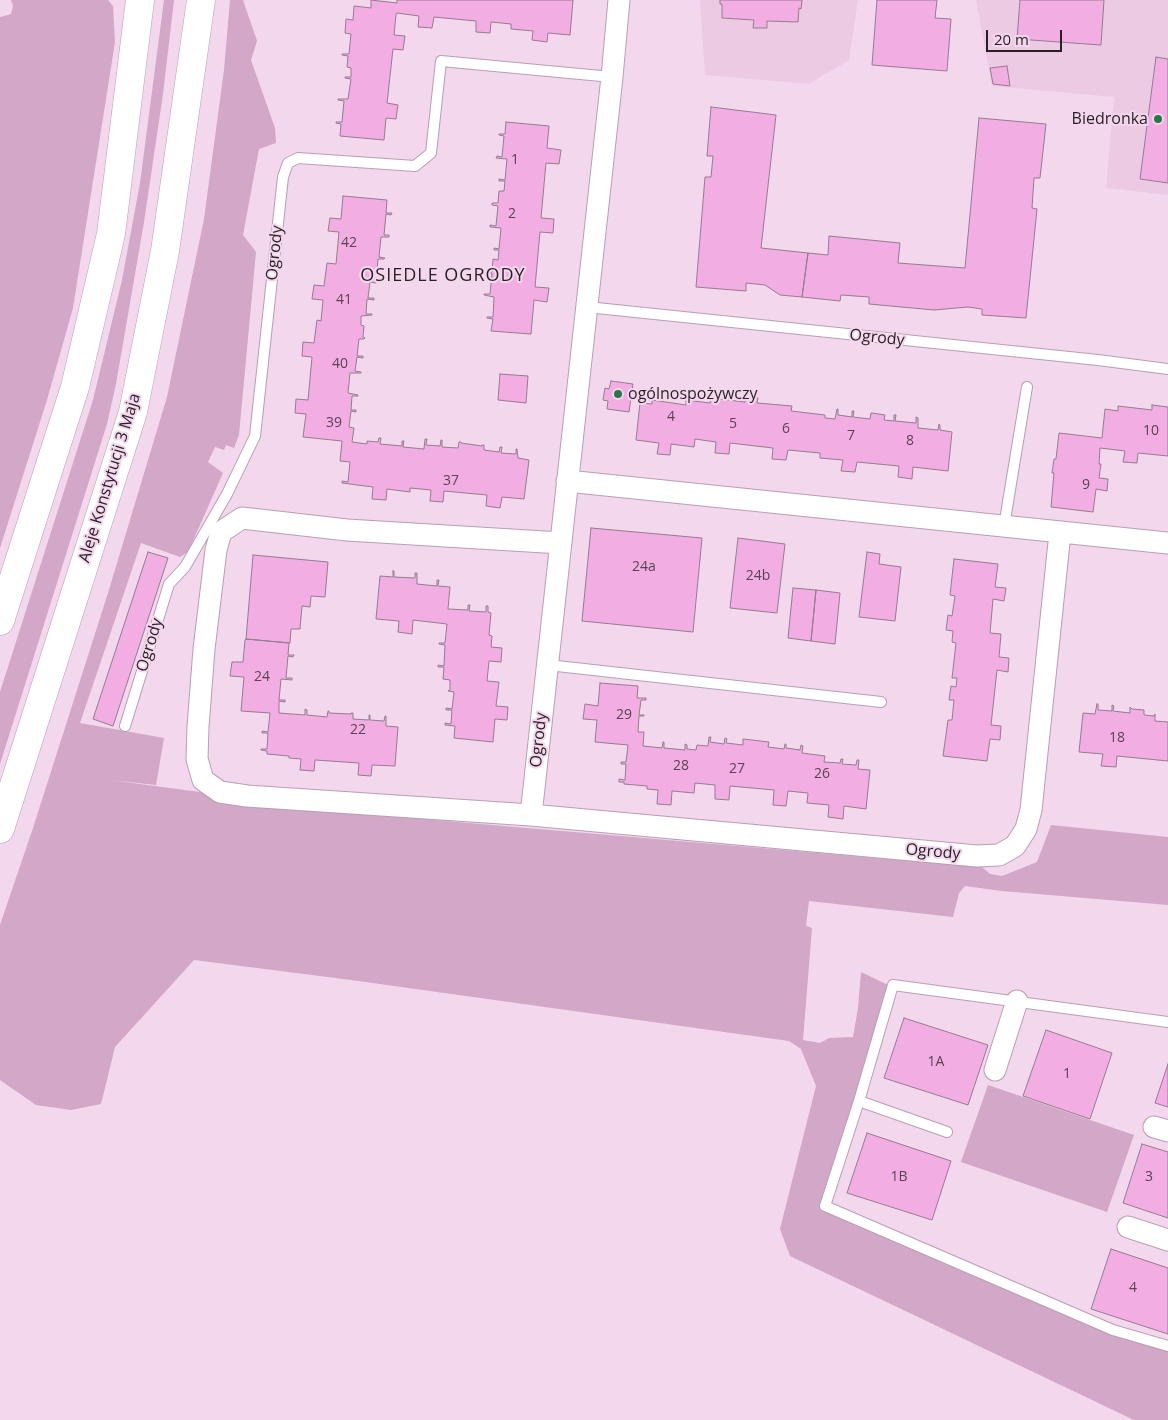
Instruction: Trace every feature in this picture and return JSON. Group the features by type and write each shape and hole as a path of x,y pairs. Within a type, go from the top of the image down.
{"main road":[{"path":"0,621 75,387 111,234 140,0"},
{"name":"Aleje Konstytucji 3 Maja","path":"0,829 133,412 165,251 201,0"}],"street":[{"name":"Ogrody","path":"531,815 620,0"},
{"path":"567,481 1168,543"},
{"name":"Ogrody","path":"561,543 346,530 242,518 221,532 216,550 206,632 198,727 198,759 203,780 220,792 257,797 531,815 967,856 1000,855 1015,846 1026,829 1030,810 1060,533"},
{"path":"995,1070 1017,1001"},
{"path":"1128,1228 1168,1240"}],"lane":[{"name":"Ogrody","path":"125,726 169,584 185,567 227,494 256,436 283,177 288,163 298,158 415,166 431,153 441,61 612,77"},
{"name":"Ogrody","path":"587,307 1098,360 1168,369"},
{"path":"1004,526 1027,387"},
{"path":"548,665 881,702"},
{"path":"1168,1022 893,985 825,1206 1113,1330 1168,1346"},
{"path":"858,1101 947,1132"}],"shaded area":[{"path":"11,0 108,0 113,6 115,42 73,308 47,400 0,548 0,17 11,14 13,6"},
{"path":"164,0 174,0 163,94 144,222 116,384 107,424 0,764 0,692 93,400 122,280 140,183"},
{"path":"230,0 243,0 257,41 251,60 275,128 276,143 259,149 243,235 256,252 239,435 234,448 226,445 224,450 215,447 208,462 223,473 188,552 180,557 141,543 80,723 164,738 156,785 110,780 364,814 982,867 990,874 1002,876 1037,862 1051,825 1168,837 1168,905 1002,891 965,886 959,893 953,917 809,901 806,926 812,928 803,1040 820,1043 829,1038 853,1037 861,972 886,984 893,985 825,1206 1113,1330 1168,1346 1168,1420 1134,1420 790,1256 780,1229 816,1086 801,1049 789,1041 194,960 115,1047 101,1104 71,1110 36,1105 0,1080 0,925 108,593 167,397 204,219 224,70"},
{"path":"700,0 858,0 849,60 809,84 705,75"},
{"path":"976,0 1168,0 1168,195 1106,188 1114,97 992,86"},
{"path":"988,1085 1134,1135 1107,1212 961,1162"}],"building":[{"path":"371,0 397,3 397,0 573,0 570,35 548,33 547,42 532,40 533,31 511,29 511,24 491,22 490,33 476,32 476,21 434,17 432,28 418,27 419,16 397,13 394,35 405,36 403,50 393,49 387,103 398,105 396,119 386,118 384,140 340,136 341,124 336,122 342,122 344,101 338,99 348,99 351,79 345,78 351,77 351,68 347,67 348,56 342,55 349,54 351,34 345,33 346,19 353,20 354,6 371,8"},
{"path":"720,0 802,0 801,9 799,8 798,22 767,21 767,28 753,28 754,20 722,18 722,4 720,4"},
{"path":"877,0 937,0 935,18 951,19 947,71 872,65"},
{"path":"1020,0 1104,0 1101,45 1017,39"},
{"name":"Biedronka","path":"1156,57 1168,59 1168,183 1140,179"},
{"path":"1007,66 1010,86 993,84 990,68"},
{"path":"711,107 776,115 761,248 808,253 802,297 780,295 765,285 746,283 746,291 696,287 705,177 711,177 713,156 707,156"},
{"path":"979,118 1046,124 1040,178 1034,178 1032,208 1037,209 1026,318 982,315 982,309 968,307 934,310 869,304 869,297 841,295 840,301 802,297 808,253 828,255 829,236 900,243 898,263 965,268"},
{"path":"506,122 549,126 547,148 561,150 559,164 546,163 541,218 554,219 553,233 540,232 535,287 549,288 547,302 534,300 531,334 491,331 493,319 487,317 493,317 494,297 484,295 490,294 492,273 486,273 486,271 492,272 493,259 498,260 499,250 494,250 494,248 499,249 501,228 490,227 490,225 496,226 498,206 492,205 492,203 498,203 499,191 504,191 505,181 499,181 499,179 505,180 507,159 496,158 497,156 502,157 504,136 499,134 505,134"},
{"path":"343,196 387,200 386,213 392,213 391,215 386,214 384,235 389,235 389,237 381,237 379,257 385,258 378,259 374,280 376,280 376,283 370,282 368,298 374,298 374,300 367,299 366,314 372,315 361,316 361,325 364,326 363,337 365,338 359,339 357,356 363,356 363,358 357,357 355,371 361,373 350,373 348,393 358,395 352,396 351,410 356,410 356,412 351,411 349,427 354,428 352,442 367,444 367,441 378,442 379,438 381,438 380,444 402,446 402,441 404,441 403,447 424,449 425,439 427,439 426,445 440,446 442,440 442,447 458,448 459,442 461,442 484,445 484,450 499,452 500,447 502,447 501,453 516,454 517,449 518,458 529,460 524,499 502,497 500,508 486,506 487,495 444,491 443,502 430,501 431,490 410,488 410,492 387,489 386,500 372,499 373,487 342,483 342,481 348,482 350,462 340,461 342,441 303,437 306,414 295,413 296,399 308,400 312,357 302,356 303,342 314,343 317,320 321,321 323,300 312,299 314,285 324,286 327,263 336,264 339,232 328,231 330,218 341,219"},
{"path":"500,374 528,376 526,403 498,400"},
{"name":"ogólnospożywczy","path":"611,381 633,384 629,412 607,409 608,401 603,400 605,388 609,389"},
{"path":"746,397 758,398 757,403 792,406 791,411 825,415 825,418 835,419 838,409 838,415 852,417 852,411 854,411 853,417 870,419 871,413 885,415 884,420 894,421 894,415 896,415 895,421 916,423 916,417 918,418 918,428 938,430 939,424 940,430 952,432 948,471 913,467 912,479 898,477 899,466 857,462 855,472 841,471 843,460 820,458 820,453 788,450 786,460 772,459 773,448 730,443 729,454 715,453 716,442 695,439 694,447 671,444 670,455 657,454 659,443 636,440 640,403 652,404 652,400 686,405 686,400 710,403 711,398 745,402"},
{"path":"1152,405 1168,407 1168,456 1138,453 1137,463 1123,462 1125,451 1100,448 1099,464 1101,464 1099,478 1108,479 1107,491 1096,489 1093,512 1051,507 1054,473 1052,473 1054,459 1056,459 1059,433 1102,438 1105,409 1118,411 1118,406 1152,410"},
{"path":"591,528 702,538 693,632 582,621"},
{"path":"738,538 785,544 777,613 730,608"},
{"path":"148,552 168,558 113,726 93,719"},
{"path":"867,552 880,554 879,564 901,567 895,621 859,617"},
{"path":"253,555 328,562 325,597 311,596 310,607 302,606 300,629 291,629 290,643 246,639"},
{"path":"954,559 998,564 995,587 1006,588 1004,601 993,599 990,633 1001,634 999,657 1009,658 1008,672 997,670 991,725 1001,726 1000,740 990,739 987,761 943,756 948,720 952,720 954,700 949,700 951,686 956,687 957,678 952,678 956,643 952,642 953,631 946,630 948,615 952,616 955,596 950,595"},
{"path":"393,571 394,577 415,578 415,573 417,573 417,584 437,586 437,580 439,580 438,586 450,587 448,609 468,610 468,605 470,605 469,611 486,612 486,606 488,606 488,612 491,613 489,635 492,636 491,647 502,648 501,662 489,661 487,681 499,682 496,706 508,707 507,720 495,719 493,742 454,738 455,726 445,725 445,723 451,724 452,710 446,710 446,708 452,709 454,692 448,691 450,690 450,680 443,679 444,667 438,667 438,665 444,666 445,645 439,643 445,643 447,624 413,620 412,634 398,632 399,621 376,619 380,576 393,577"},
{"path":"793,588 816,590 811,641 788,638"},
{"path":"816,590 840,593 835,644 811,641"},
{"path":"246,639 289,643 288,655 294,655 293,657 288,656 286,678 292,678 292,680 281,679 279,700 285,700 285,702 279,701 279,713 305,715 305,709 307,710 307,715 327,717 329,711 329,713 353,713 353,719 369,720 370,715 370,720 384,721 386,716 386,726 398,727 395,766 372,765 371,776 358,775 359,763 315,760 314,771 300,770 301,759 267,754 267,751 261,750 267,749 268,733 262,733 262,731 268,732 270,713 241,711 244,677 230,676 232,662 243,662"},
{"path":"600,683 638,686 637,698 646,698 646,700 641,700 639,715 644,715 639,716 638,732 644,732 643,746 662,748 664,742 664,748 685,750 685,744 687,749 696,750 697,745 708,746 709,737 711,737 710,742 724,744 725,738 727,739 726,743 743,745 743,739 769,742 768,747 784,749 786,744 786,748 800,750 801,745 803,746 802,753 825,756 824,762 840,763 841,759 843,759 842,764 856,765 857,760 859,760 858,769 870,770 866,809 844,806 843,819 828,817 829,805 807,803 808,793 788,791 786,806 773,805 774,790 730,786 729,800 715,799 715,785 695,783 694,793 672,791 671,805 657,804 658,790 647,789 647,786 619,782 619,779 625,780 626,764 621,764 621,762 626,762 628,745 595,742 597,720 583,719 585,704 598,706"},
{"path":"1097,704 1098,710 1112,711 1112,705 1114,706 1113,711 1130,713 1130,707 1132,709 1144,710 1144,715 1154,716 1155,714 1155,721 1168,722 1168,761 1117,756 1116,767 1101,766 1103,754 1079,752 1083,713 1095,714"},
{"path":"904,1018 988,1045 968,1105 884,1078"},
{"path":"1046,1030 1112,1053 1090,1119 1023,1096"},
{"path":"1168,1064 1168,1107 1155,1103"},
{"path":"867,1133 951,1161 932,1220 847,1193"},
{"path":"1142,1144 1168,1152 1168,1218 1123,1203"},
{"path":"1111,1249 1168,1268 1168,1334 1091,1309"}],"place":[{"name":"Biedronka","path":"1158,119"},
{"name":"ogólnospożywczy","path":"618,394"}],"district":[{"name":"OSIEDLE OGRODY","path":"443,276"}]}
